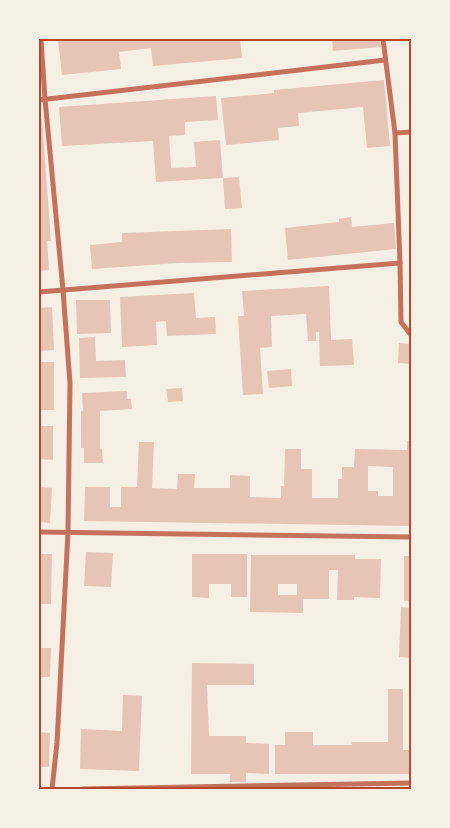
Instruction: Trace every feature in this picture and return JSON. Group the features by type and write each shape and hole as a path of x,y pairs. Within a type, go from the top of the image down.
{"street":[{"path":"42,39 42,99 63,290 70,383 68,532 57,743 52,789"},
{"path":"382,39 395,133 401,322 411,335"},
{"path":"42,99 385,60"},
{"path":"395,133 411,132"},
{"path":"39,292 400,263"},
{"path":"39,532 411,537"},
{"path":"83,789 411,783"}],"building":[{"path":"240,39 242,58 153,66 151,48 119,52 121,69 62,75 58,40"},
{"path":"332,39 380,39 381,47 333,51"},
{"path":"384,80 390,146 367,148 363,107 298,113 299,126 278,128 279,140 226,145 221,98 274,93 274,90"},
{"path":"216,96 218,120 185,122 185,135 169,136 171,168 196,167 194,142 220,140 223,178 156,182 153,141 62,146 59,107"},
{"path":"42,119 51,241 47,241 49,270 39,271 39,120"},
{"path":"239,177 242,208 225,209 223,178"},
{"path":"351,217 352,227 394,223 396,249 288,260 285,228 339,222 339,219"},
{"path":"231,229 232,262 178,263 92,269 90,245 122,242 122,233"},
{"path":"329,286 331,340 352,339 354,365 320,366 319,332 316,332 316,341 308,341 306,314 271,316 272,347 260,348 263,394 243,395 238,316 244,316 242,291"},
{"path":"194,293 196,318 215,317 216,334 167,336 166,321 156,322 157,345 122,347 120,297"},
{"path":"76,300 110,300 111,333 77,334"},
{"path":"52,307 54,350 39,351 39,308"},
{"path":"95,337 96,361 125,360 126,377 80,378 79,338"},
{"path":"399,343 411,344 411,364 398,363"},
{"path":"39,362 54,362 54,410 39,410"},
{"path":"291,369 292,386 269,388 267,371"},
{"path":"182,388 183,401 168,402 166,389"},
{"path":"127,391 127,399 131,399 132,409 100,411 100,448 102,449 103,463 84,463 84,448 81,448 82,393"},
{"path":"39,426 53,426 53,460 39,459"},
{"path":"407,441 411,441 411,526 84,521 85,487 110,487 110,507 121,507 121,487 137,487 139,442 154,442 152,488 177,489 178,474 195,474 194,488 230,488 230,475 250,476 250,497 281,498 281,486 284,486 285,449 301,449 301,469 312,469 312,498 338,498 338,479 342,479 342,467 354,467 355,449 407,450","holes":["368,466 393,467 393,496 378,496 378,491 368,491"]},
{"path":"39,487 52,488 50,523 39,522"},
{"path":"86,552 113,553 111,587 84,586"},
{"path":"39,554 52,554 51,604 39,604"},
{"path":"192,554 247,554 247,597 231,597 231,584 209,584 209,598 192,597"},
{"path":"251,555 355,555 355,559 381,559 380,598 354,597 354,600 337,600 338,570 329,570 329,599 303,599 303,613 250,612","holes":["278,584 297,584 297,595 278,595"]},
{"path":"404,556 411,556 411,601 404,601"},
{"path":"401,607 411,608 411,658 399,657"},
{"path":"40,648 51,648 50,677 39,677"},
{"path":"192,663 254,664 254,685 207,685 209,736 246,736 246,743 269,744 269,774 246,773 246,782 230,782 230,774 191,774"},
{"path":"388,689 403,689 403,750 411,750 411,774 275,774 275,745 285,745 285,732 313,732 313,745 352,745 351,742 388,742"},
{"path":"123,695 142,696 139,771 80,769 81,729 122,731"},
{"path":"39,732 50,733 49,767 39,767"}]}
